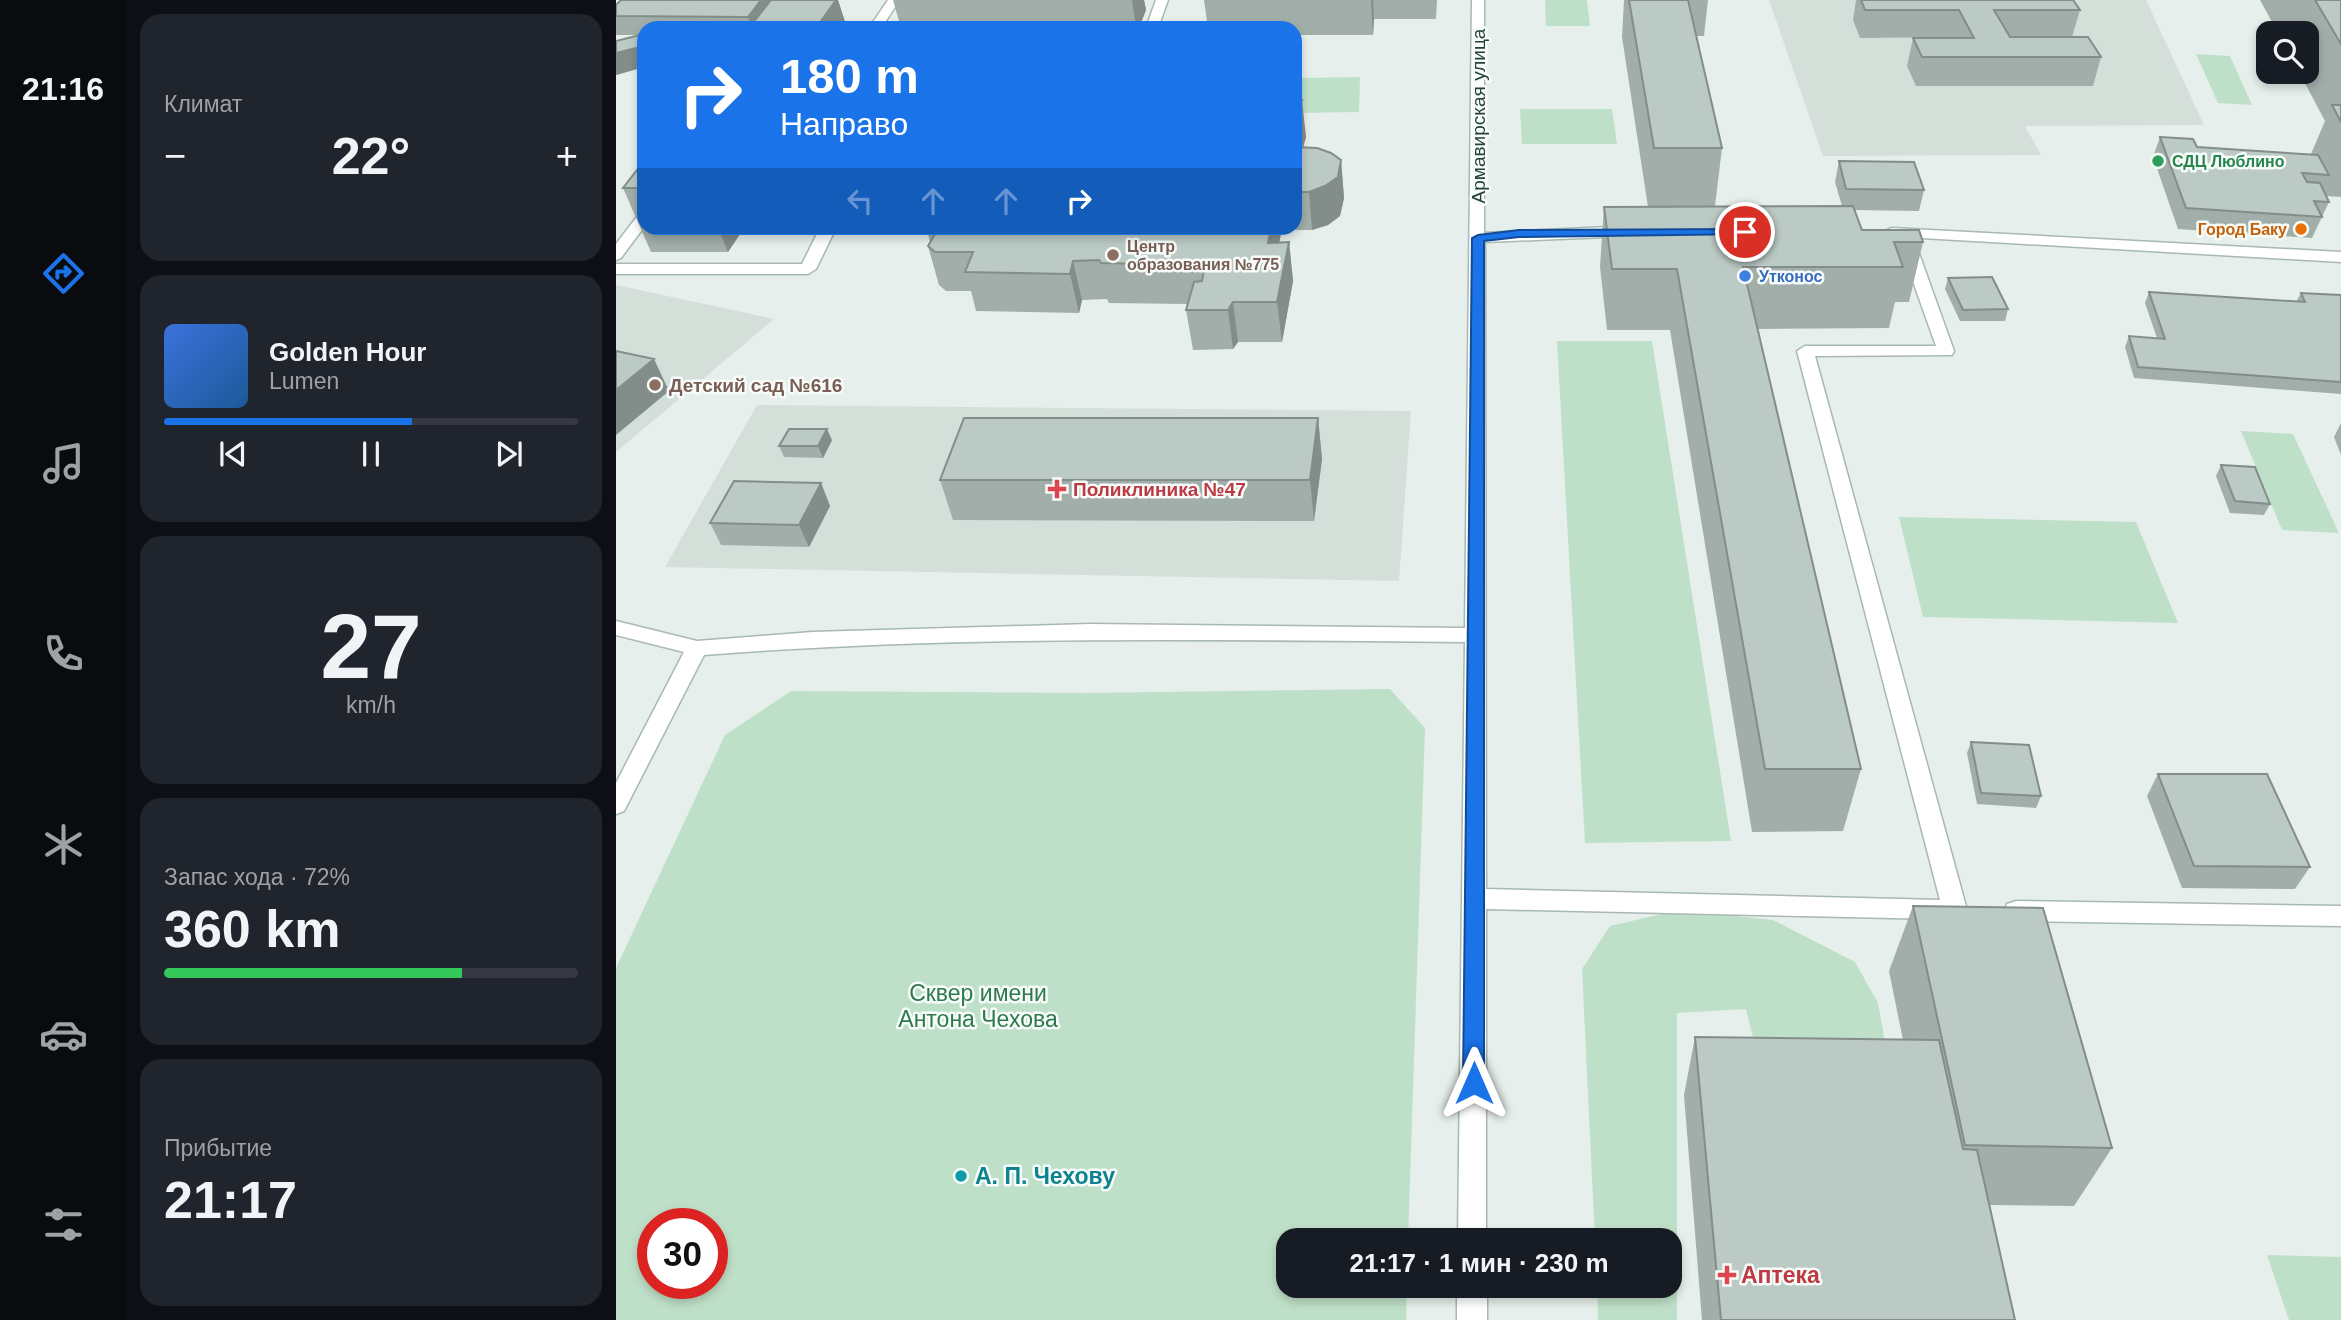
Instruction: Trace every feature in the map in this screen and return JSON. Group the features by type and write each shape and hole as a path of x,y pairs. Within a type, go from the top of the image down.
{"street":[{"path":"880,21 894,0"},
{"path":"1154,21 1162,0"},
{"name":"Армавирская улица","path":"1472,1228 1478,0"},
{"path":"616,255 637,226"},
{"path":"1478,238 1519,234 1640,231"},
{"path":"1876,233 2341,257"},
{"path":"1903,233 1946,351 1805,351 1955,909"},
{"path":"616,269 808,269 825,235"},
{"path":"616,628 697,648 812,639 1090,631 1477,635"},
{"path":"616,805 697,648"},
{"path":"1475,899 2341,916"},
{"path":"1472,1298 1472,1320"}],"shaded area":[{"path":"1769,0 2146,0 2204,125 2025,126 2041,155 1823,156"},
{"name":"Детский сад №616","path":"616,285 774,319 616,452"},
{"name":"Поликлиника №47","path":"757,405 1411,411 1399,581 665,567"}],"green space":[{"path":"1545,0 1587,0 1590,26 1546,26"},
{"path":"2196,54 2230,56 2252,105 2218,103"},
{"path":"1360,77 1359,112 1302,113 1302,78"},
{"path":"1520,109 1612,109 1617,144 1522,144"},
{"path":"1557,341 1652,341 1731,841 1585,843"},
{"path":"2241,431 2293,434 2339,533 2282,530"},
{"path":"1899,517 2136,522 2178,623 1923,617"},
{"name":"Сквер имени Антона Чехова","path":"1390,689 1425,728 1408,1228 1276,1228 1276,1298 1407,1298 1406,1320 616,1320 616,968 725,735 791,691 1086,693"},
{"path":"1679,910 1773,920 1855,962 1878,1003 1892,1081 1763,1078 1746,1009 1677,1013 1677,1228 1594,1228 1582,969 1610,926"},
{"path":"2267,1255 2341,1257 2341,1320 2289,1320"},
{"path":"1597,1298 1677,1298 1677,1320 1598,1320"}],"building":[{"path":"621,0 761,0 748,17 616,16 616,5"},
{"path":"771,0 836,0 821,21 754,21"},
{"path":"1629,0 1688,0 1722,148 1654,148"},
{"path":"1861,0 2073,0 2080,10 1994,10 2010,37 2088,37 2101,57 1922,57 1913,38 1974,38 1959,10 1865,10"},
{"path":"2315,0 2341,0 2341,44"},
{"path":"637,36 637,48 616,53 616,41"},
{"path":"2332,105 2341,105 2341,122"},
{"path":"2160,137 2193,139 2197,147 2318,155 2329,175 2302,173 2307,182 2320,183 2329,202 2314,201 2322,217 2186,208"},
{"path":"1302,147 1317,148 1341,160 1338,177 1309,192 1302,192"},
{"path":"1839,161 1914,162 1924,190 1846,189"},
{"path":"637,170 637,188 623,188"},
{"path":"1853,206 1862,230 1919,230 1923,242 1894,242 1903,267 1743,267 1861,769 1765,769 1677,269 1612,269 1604,207"},
{"path":"934,235 1270,235 1268,243 1289,242 1277,302 1233,302 1228,310 1186,310 1194,282 1202,281 1205,265 1101,263 1099,260 1073,261 1070,274 965,272 973,252 935,252 928,246"},
{"path":"1992,277 2008,309 1963,310 1948,278"},
{"path":"2149,292 2305,302 2301,293 2341,295 2341,382 2138,367 2129,336 2165,339"},
{"path":"616,351 654,359 616,390"},
{"path":"964,418 1318,418 1310,480 940,480"},
{"path":"789,429 827,429 818,446 779,446"},
{"path":"2221,465 2255,467 2270,504 2235,501"},
{"path":"734,481 821,483 799,525 710,523"},
{"path":"1971,742 2029,745 2041,796 1981,793"},
{"path":"2158,774 2267,774 2310,867 2194,866"},
{"path":"1913,906 2043,908 2112,1148 1965,1145"},
{"path":"1695,1037 1939,1040 1963,1149 1977,1150 2015,1320 1721,1320"}],"place":[{"name":"СДЦ Люблино","path":"2158,161"},
{"name":"Город Баку","path":"2301,229"},
{"name":"Центр образования №775","path":"1113,255"},
{"name":"Утконос","path":"1745,276"},
{"name":"Детский сад №616","path":"655,385"},
{"name":"Поликлиника №47","path":"1057,489"},
{"name":"А. П. Чехову","path":"961,1176"},
{"name":"Аптека","path":"1727,1275"}],"route":[{"path":"1474,1083 1478,238 1519,234 1640,231 1745,232"}]}
